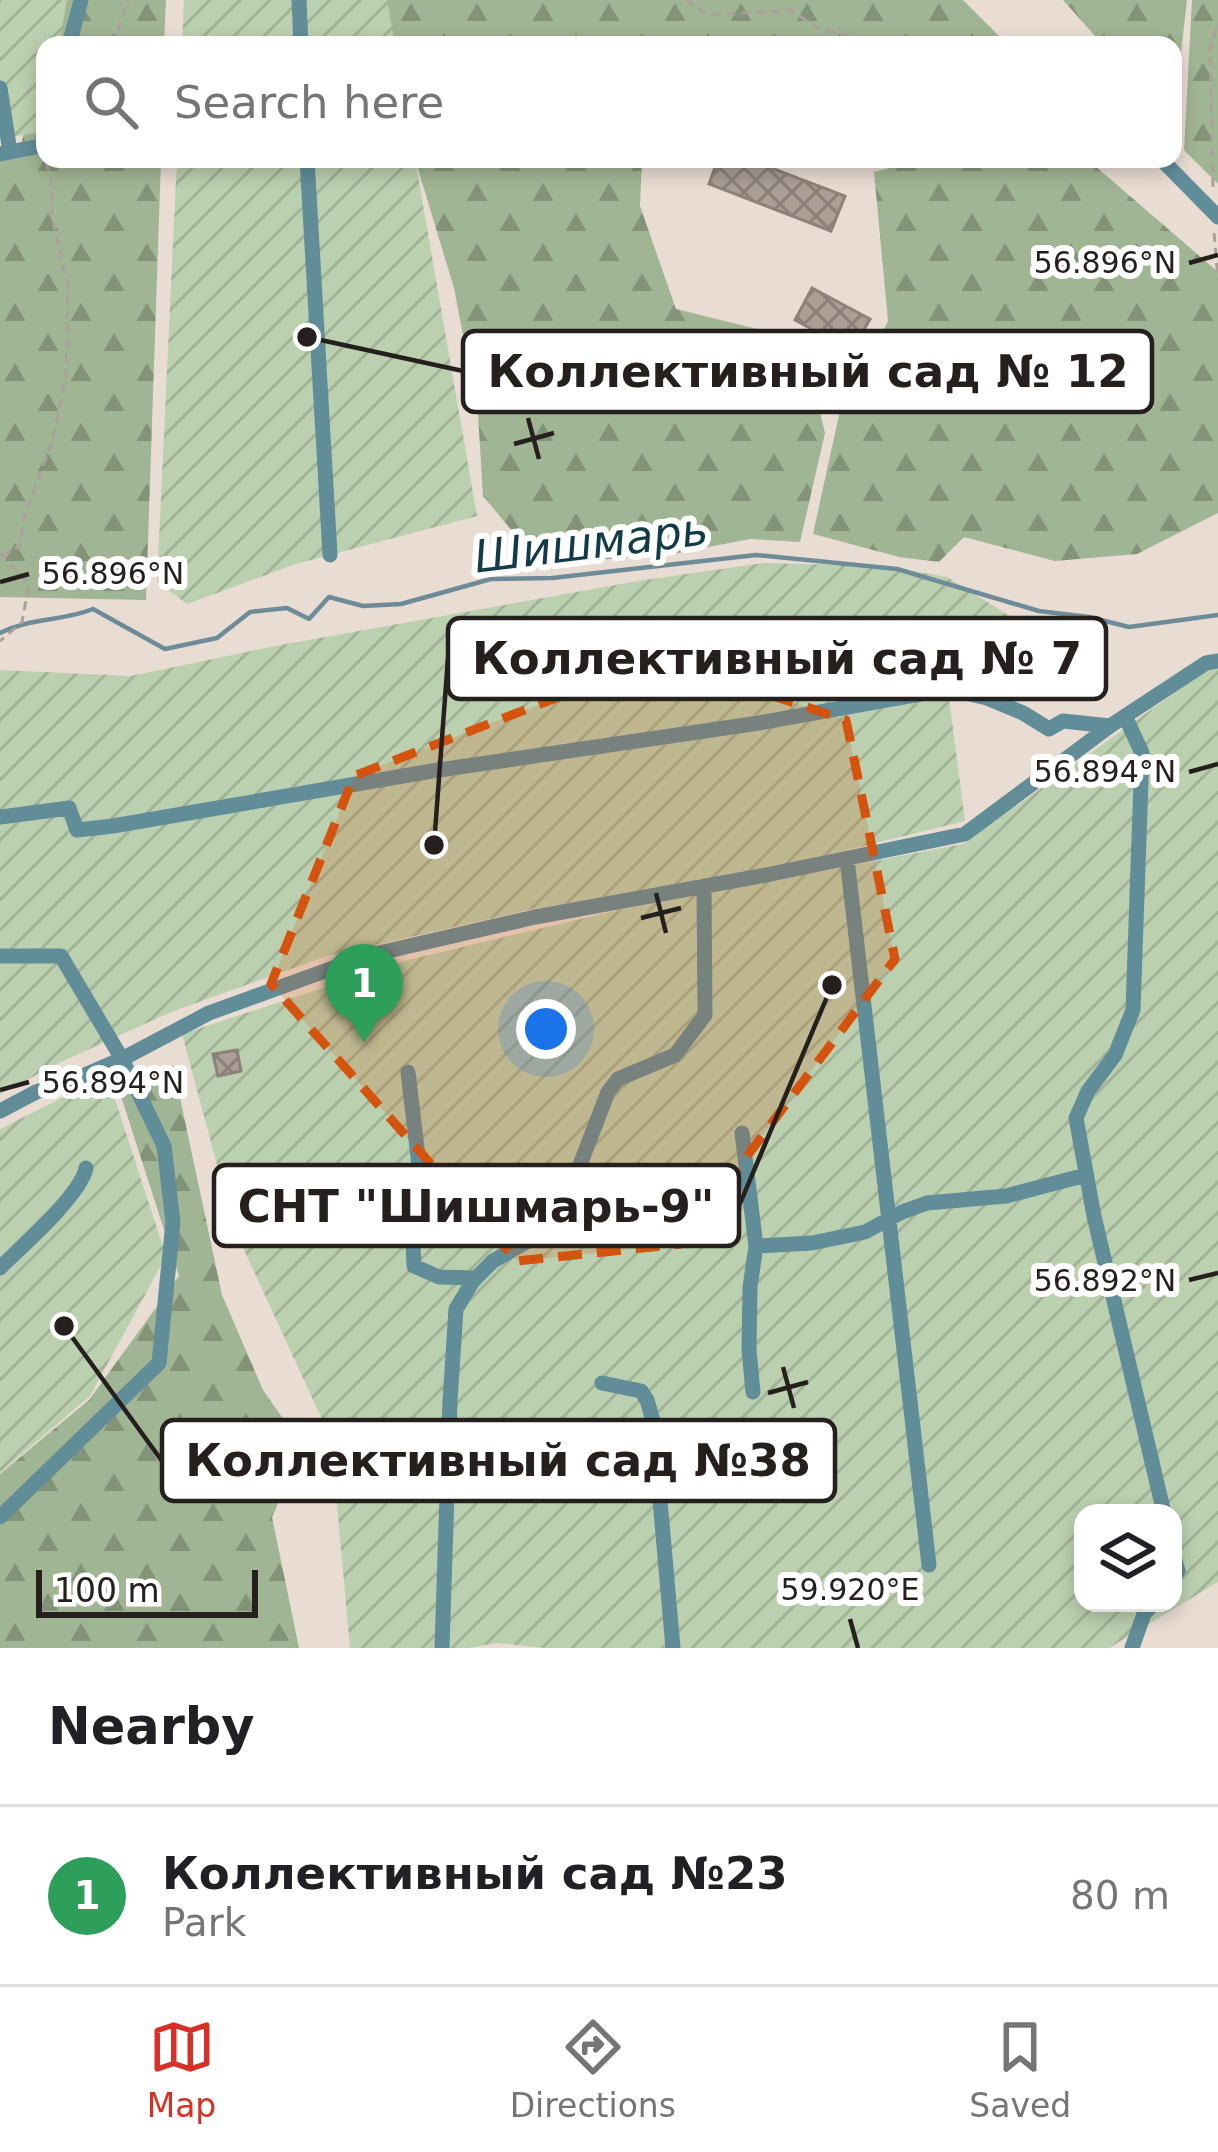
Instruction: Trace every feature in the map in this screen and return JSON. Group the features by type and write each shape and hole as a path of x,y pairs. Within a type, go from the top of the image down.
{"street":[{"path":"71,36 81,0"},
{"path":"299,0 301,36"},
{"path":"0,88 5,153 36,147"},
{"path":"308,168 330,555"},
{"path":"1169,168 1216,214"},
{"path":"0,1111 122,1059 209,1013 366,956 535,917 965,835 1110,726 1206,663 1218,661"},
{"path":"0,818 69,808 77,830 113,826 948,689 986,698 1048,729 1064,721 1110,726"},
{"path":"1125,716 1142,753 1133,1010 1115,1054 1088,1091 1076,1118 1162,1504"},
{"path":"847,859 929,1565"},
{"path":"442,1648 457,1309 493,1261 544,1232 573,1183 608,1092 618,1079 675,1055 705,1015 704,886"},
{"path":"0,956 61,956 122,1059 164,1145 173,1222 159,1363 0,1517"},
{"path":"408,1072 421,1182 412,1222 414,1266 439,1277 476,1278"},
{"path":"742,1133 756,1246 750,1287 753,1392"},
{"path":"0,1268 69,1196 86,1168"},
{"path":"756,1246 812,1243 865,1232 927,1203 1006,1196 1086,1175"},
{"path":"602,1383 640,1390 652,1421 673,1648"},
{"path":"1132,1648 1146,1612"}],"path":[{"path":"115,36 128,0"},
{"path":"686,0 708,15 791,10 818,28 850,36"},
{"path":"1218,23 1210,48 1218,279"},
{"path":"0,641 22,622 29,584 1,554 20,546 23,521 52,441 67,377 68,287 52,216 48,168"}],"highlighted area":[{"path":"659,658 846,720 895,959 681,1244 517,1261 271,984 354,776"}],"green space":[{"path":"0,0 67,0 61,36 36,36 36,133 0,139"},
{"path":"58,0 166,0 164,36 49,36"},
{"path":"184,0 387,0 393,36 182,36"},
{"path":"387,0 963,0 999,36 386,36"},
{"path":"1063,0 1187,0 1182,44 1182,36 1095,36"},
{"path":"1192,0 1218,0 1218,184 1184,150"},
{"path":"36,87 36,168 161,168 146,600 0,597 0,149 19,152"},
{"path":"177,168 417,168 477,516 296,564 187,604 157,582"},
{"path":"418,168 642,168 640,206 676,309 773,333 809,368 825,433 800,542 750,539 667,555 577,561 523,544 483,496 478,414 454,288"},
{"path":"889,168 1097,168 1218,272 1218,513 1137,554 1055,561 964,537 939,562 899,557 813,534 839,415 888,321 874,172"},
{"path":"764,563 885,566 947,577 1013,618 947,683 965,821 770,869 533,909 327,956 171,1012 0,1094 0,670 131,676 644,580"},
{"path":"1218,667 1218,1582 1182,1604 1182,1504 1074,1504 1074,1612 1168,1612 1109,1648 545,1648 496,1643 469,1648 350,1648 331,1439 234,1228 182,1034 408,960 619,910 963,844 1208,669"},
{"path":"173,1065 222,1295 263,1390 303,1447 272,1517 299,1648 0,1648 0,1474 89,1400 179,1276 118,1087"},
{"path":"107,1075 166,1256 90,1396 0,1473 0,1129"}],"building":[{"path":"715,168 772,168 845,196 831,231 709,184"},
{"path":"812,288 870,319 852,351 795,320"},
{"path":"237,1050 241,1071 218,1076 213,1054"}],"waterway":[{"name":"Шишмарь","path":"0,633 93,609 165,649 217,638 250,612 287,608 309,619 329,597 363,606 401,604 491,579 552,578 756,555 897,569 1039,611 1129,627 1218,615"}],"place":[{"name":"Коллективный сад № 12","path":"307,337"},
{"name":"Коллективный сад № 7","path":"434,845"},
{"name":"СНТ \"Шишмарь-9\"","path":"832,985"},
{"name":"Коллективный сад №23","path":"364,1043"},
{"name":"Коллективный сад №38","path":"64,1326"}]}
